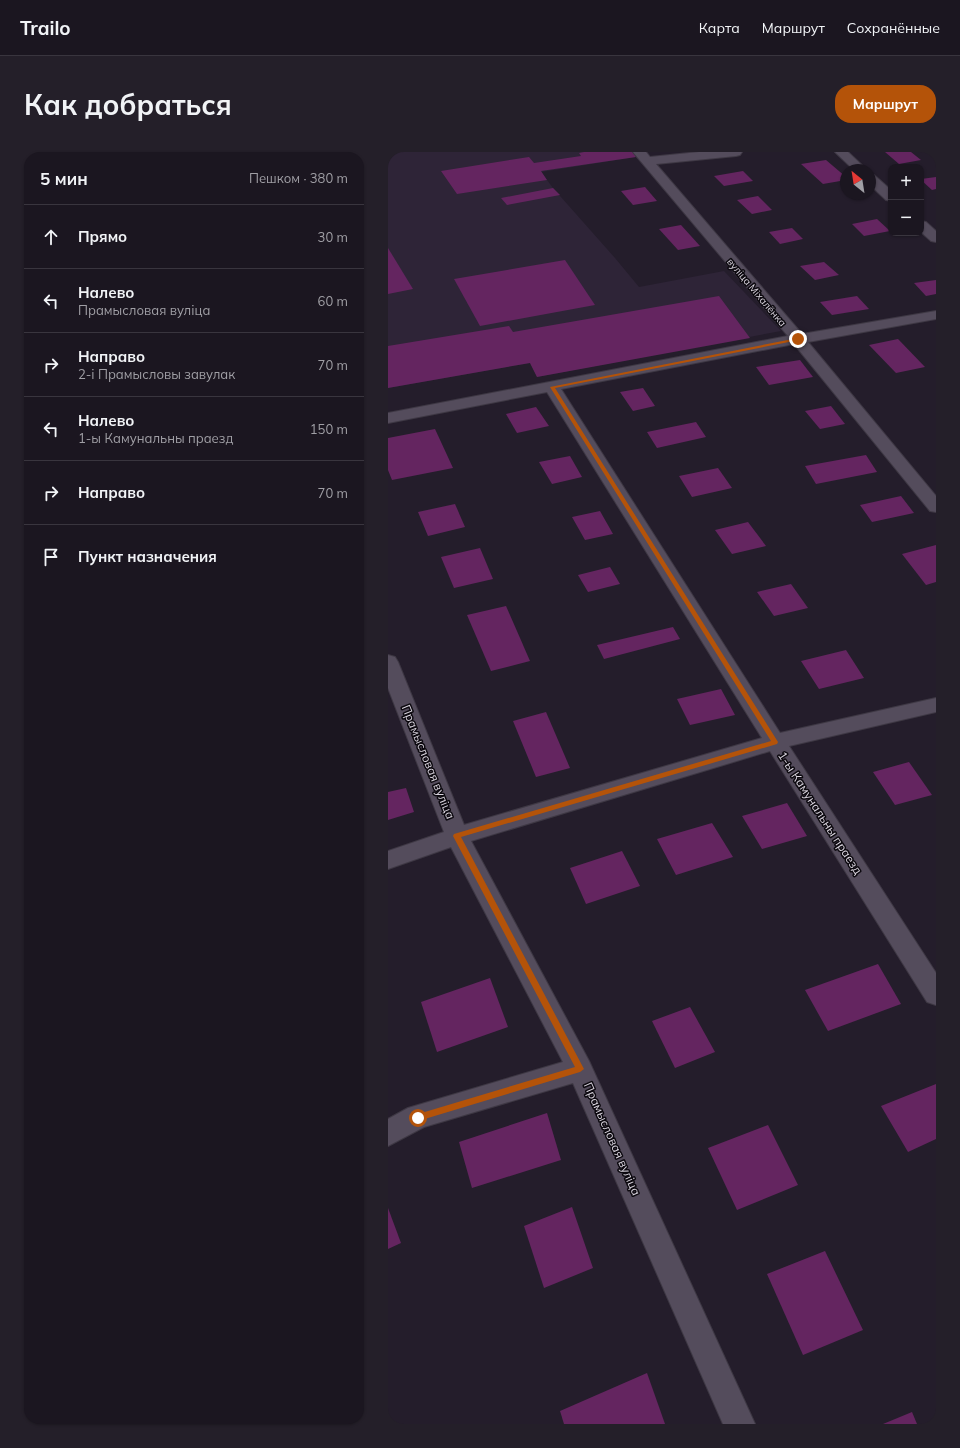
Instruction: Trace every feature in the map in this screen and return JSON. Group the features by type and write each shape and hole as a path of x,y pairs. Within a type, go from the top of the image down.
{"street":[{"path":"642,157 736,152"},
{"path":"842,152 855,164"},
{"name":"вуліца Міхалёнка","path":"642,157 798,339 936,507"},
{"path":"876,183 888,194"},
{"path":"924,228 936,238"},
{"path":"388,418 936,314"},
{"name":"1-ы Камунальны праезд","path":"552,387 775,742 936,994"},
{"name":"Прамысловая вуліца","path":"388,662 457,836 580,1069 739,1424"},
{"path":"388,860 457,836 775,742 936,705"},
{"path":"388,1134 418,1118 580,1069"}],"shaded area":[{"path":"388,152 633,152 636,157 541,172 553,188 639,287 724,271 781,331 537,377 530,363 388,388"}],"building":[{"path":"633,152 636,157 541,171 547,180 457,194 441,171 529,157 534,163 581,156 579,153"},
{"path":"885,152 911,152 921,160 899,164"},
{"path":"826,160 840,172 840,181 823,184 801,164"},
{"path":"743,171 753,181 724,186 714,176"},
{"path":"936,177 936,189 932,190 924,183 924,179"},
{"path":"645,187 657,201 633,205 621,191"},
{"path":"553,188 560,195 507,205 501,198"},
{"path":"758,196 772,210 752,214 737,200"},
{"path":"877,219 888,229 888,231 864,236 852,224"},
{"path":"681,225 700,246 678,250 659,229"},
{"path":"792,228 803,239 780,244 769,232"},
{"path":"388,248 413,289 388,294"},
{"path":"565,260 595,305 480,326 454,279"},
{"path":"824,262 839,275 815,280 800,266"},
{"path":"936,280 936,294 926,296 914,283"},
{"path":"719,296 750,338 537,377 530,363 388,388 388,346 509,326 513,332"},
{"path":"857,296 869,309 832,315 820,302"},
{"path":"898,339 925,367 896,373 869,345"},
{"path":"800,360 813,377 769,385 756,367"},
{"path":"643,388 655,406 633,411 620,392"},
{"path":"831,406 845,424 820,429 805,411"},
{"path":"536,407 549,426 517,433 506,414"},
{"path":"696,422 706,437 657,448 647,432"},
{"path":"435,429 453,468 392,480 388,470 388,438"},
{"path":"866,455 877,472 816,484 805,466"},
{"path":"570,456 582,477 552,484 539,462"},
{"path":"718,468 732,488 692,497 679,476"},
{"path":"901,496 914,513 872,522 860,505"},
{"path":"455,504 465,527 428,536 418,512"},
{"path":"600,511 613,534 585,540 572,517"},
{"path":"748,522 766,546 732,554 715,530"},
{"path":"936,545 936,582 926,585 902,554"},
{"path":"480,548 493,579 454,588 441,557"},
{"path":"610,567 620,584 588,592 578,575"},
{"path":"791,584 808,608 774,616 757,592"},
{"path":"506,606 530,661 491,671 467,615"},
{"path":"673,627 680,639 604,659 597,645"},
{"path":"846,650 864,678 819,689 801,661"},
{"path":"721,689 735,715 690,725 677,699"},
{"path":"546,712 570,768 536,777 513,721"},
{"path":"909,762 932,795 895,805 873,772"},
{"path":"406,788 414,812 388,820 388,792"},
{"path":"787,803 807,836 762,849 742,816"},
{"path":"712,823 733,857 676,875 657,839"},
{"path":"622,851 640,886 586,904 570,868"},
{"path":"878,964 901,1004 828,1031 805,990"},
{"path":"490,978 508,1027 437,1052 421,1002"},
{"path":"690,1007 715,1052 675,1068 652,1021"},
{"path":"936,1084 936,1139 908,1152 881,1106"},
{"path":"547,1113 561,1160 472,1188 459,1142"},
{"path":"768,1125 798,1185 737,1210 708,1148"},
{"path":"572,1207 593,1268 544,1288 524,1226"},
{"path":"388,1208 401,1243 388,1249"},
{"path":"825,1251 863,1330 803,1355 767,1274"},
{"path":"647,1373 665,1424 564,1424 560,1411"},
{"path":"912,1412 917,1424 883,1424"}],"route":[{"path":"418,1118 580,1069 457,836 775,742 552,387 798,339"}]}
